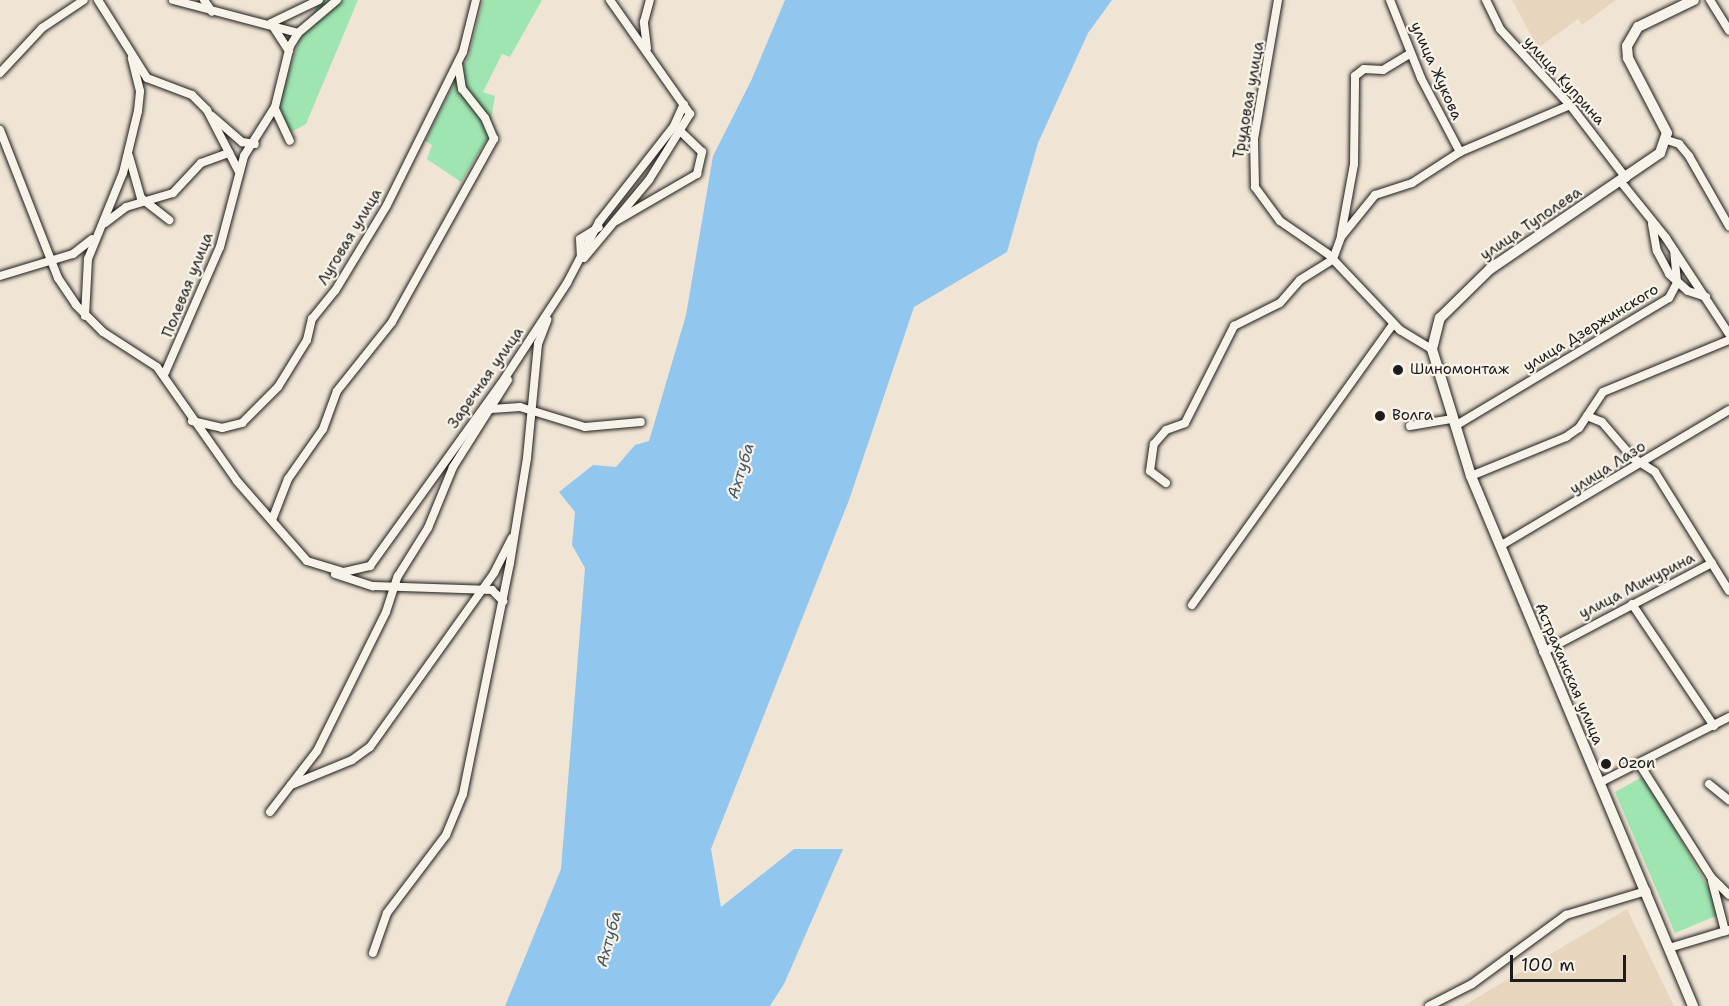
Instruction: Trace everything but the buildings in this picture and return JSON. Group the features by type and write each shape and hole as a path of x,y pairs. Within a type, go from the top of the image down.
{"main road":[{"path":"1667,140 1664,124 1628,58 1627,46 1638,27 1694,0"},
{"name":"улица Туполева","path":"1432,349 1435,328 1460,295 1528,241 1624,180 1660,153 1667,140"},
{"name":"Астраханская улица","path":"1432,349 1453,422 1472,476 1543,652 1693,1006"}],"street":[{"path":"0,73 42,28 84,0"},
{"path":"98,0 132,58 156,85 184,91 242,142 255,144"},
{"path":"173,0 212,12 272,23 298,33"},
{"path":"204,0 212,12"},
{"path":"272,23 319,0"},
{"name":"Полевая улица","path":"164,375 220,247 239,172 275,107 289,51 298,33 337,0"},
{"name":"Луговая улица","path":"190,420 222,428 242,423 278,387 307,340 312,319 335,291 387,205 458,61 476,0"},
{"path":"581,260 613,223 682,133 690,114 647,48 610,0"},
{"path":"647,48 644,22 650,0"},
{"name":"Трудовая улица","path":"1278,0 1254,139 1252,178 1269,210 1333,259 1393,324 1432,349"},
{"name":"улица Жукова","path":"1390,0 1410,54 1460,152"},
{"name":"улица Куприна","path":"1486,0 1500,29 1570,105 1706,297 1729,334"},
{"path":"1710,0 1729,31"},
{"path":"272,23 289,51"},
{"path":"1166,483 1150,471 1154,444 1166,430 1185,423 1228,333 1280,303 1300,280 1333,259 1341,237 1354,164 1355,75 1364,69 1383,70 1410,54"},
{"path":"86,317 86,271 99,230 129,154 140,92 132,58"},
{"path":"272,520 288,478 323,429 337,391 392,322 494,139 485,118 462,89 458,61"},
{"name":"Заречная улица","path":"370,566 525,347 581,260 596,228 674,126 684,104"},
{"path":"1341,237 1375,195 1412,183 1460,152 1570,105"},
{"path":"275,107 290,141"},
{"path":"207,110 239,172"},
{"path":"0,130 51,262 86,317 164,375 190,420 307,561 373,586 492,590 503,601"},
{"path":"596,228 613,223 697,174 702,152 682,133"},
{"path":"1667,140 1683,148 1729,226"},
{"path":"0,276 51,262 81,249 121,209 146,203 182,188 209,157 229,153"},
{"path":"129,154 146,203 169,220"},
{"name":"улица Куприна","path":"1652,222 1657,251 1677,283"},
{"name":"улица Дзержинского","path":"1453,422 1670,298 1677,283 1674,251"},
{"path":"373,953 387,913 457,815 503,601 515,532 532,413 538,344 567,283"},
{"path":"1677,283 1706,297"},
{"path":"1191,605 1393,324"},
{"path":"1472,476 1558,441 1579,428 1603,392 1729,340"},
{"path":"270,812 287,786 316,751 378,630 394,586 428,528 453,466 491,409 525,347"},
{"path":"491,409 510,406 585,427 641,422"},
{"name":"улица Лазо","path":"1500,546 1729,410"},
{"path":"1587,416 1602,422 1641,462 1655,472 1729,591"},
{"path":"1410,426 1453,422"},
{"path":"287,786 352,760 370,747 482,590 515,532"},
{"name":"улица Мичурина","path":"1543,652 1712,563"},
{"path":"329,570 358,571 370,566"},
{"path":"370,566 366,575 373,586"},
{"path":"1632,604 1714,726"},
{"path":"1599,783 1640,765 1729,717"},
{"path":"1640,765 1711,877 1729,895"},
{"path":"1709,784 1729,800"},
{"path":"1669,948 1727,931 1711,877"},
{"path":"1429,1006 1472,984 1566,915 1646,891"}],"shaded area":[{"path":"1512,0 1616,0 1582,25 1578,19 1538,48"},
{"path":"1627,909 1674,1006 1463,1006 1554,952"}],"green space":[{"path":"320,0 358,0 306,124 288,134 279,103 300,37"},
{"path":"483,0 542,0 510,57 502,54 483,92 495,96 488,137 461,182 427,159 432,145 425,141 469,55"},
{"path":"1644,776 1723,913 1675,933 1615,792"}],"water":[{"name":"Ахтуба","path":"785,0 1112,0 1088,33 1038,143 1007,252 914,307 849,500 711,849 721,907 794,849 843,849 784,984 770,1006 505,1006 561,869 585,568 572,545 575,512 559,492 593,465 616,467 635,445 649,441 686,315 713,156 751,81"}],"place":[{"name":"Шиномонтаж","path":"1398,370"},
{"name":"Волга","path":"1380,416"},
{"name":"Ozon","path":"1606,764"}]}
